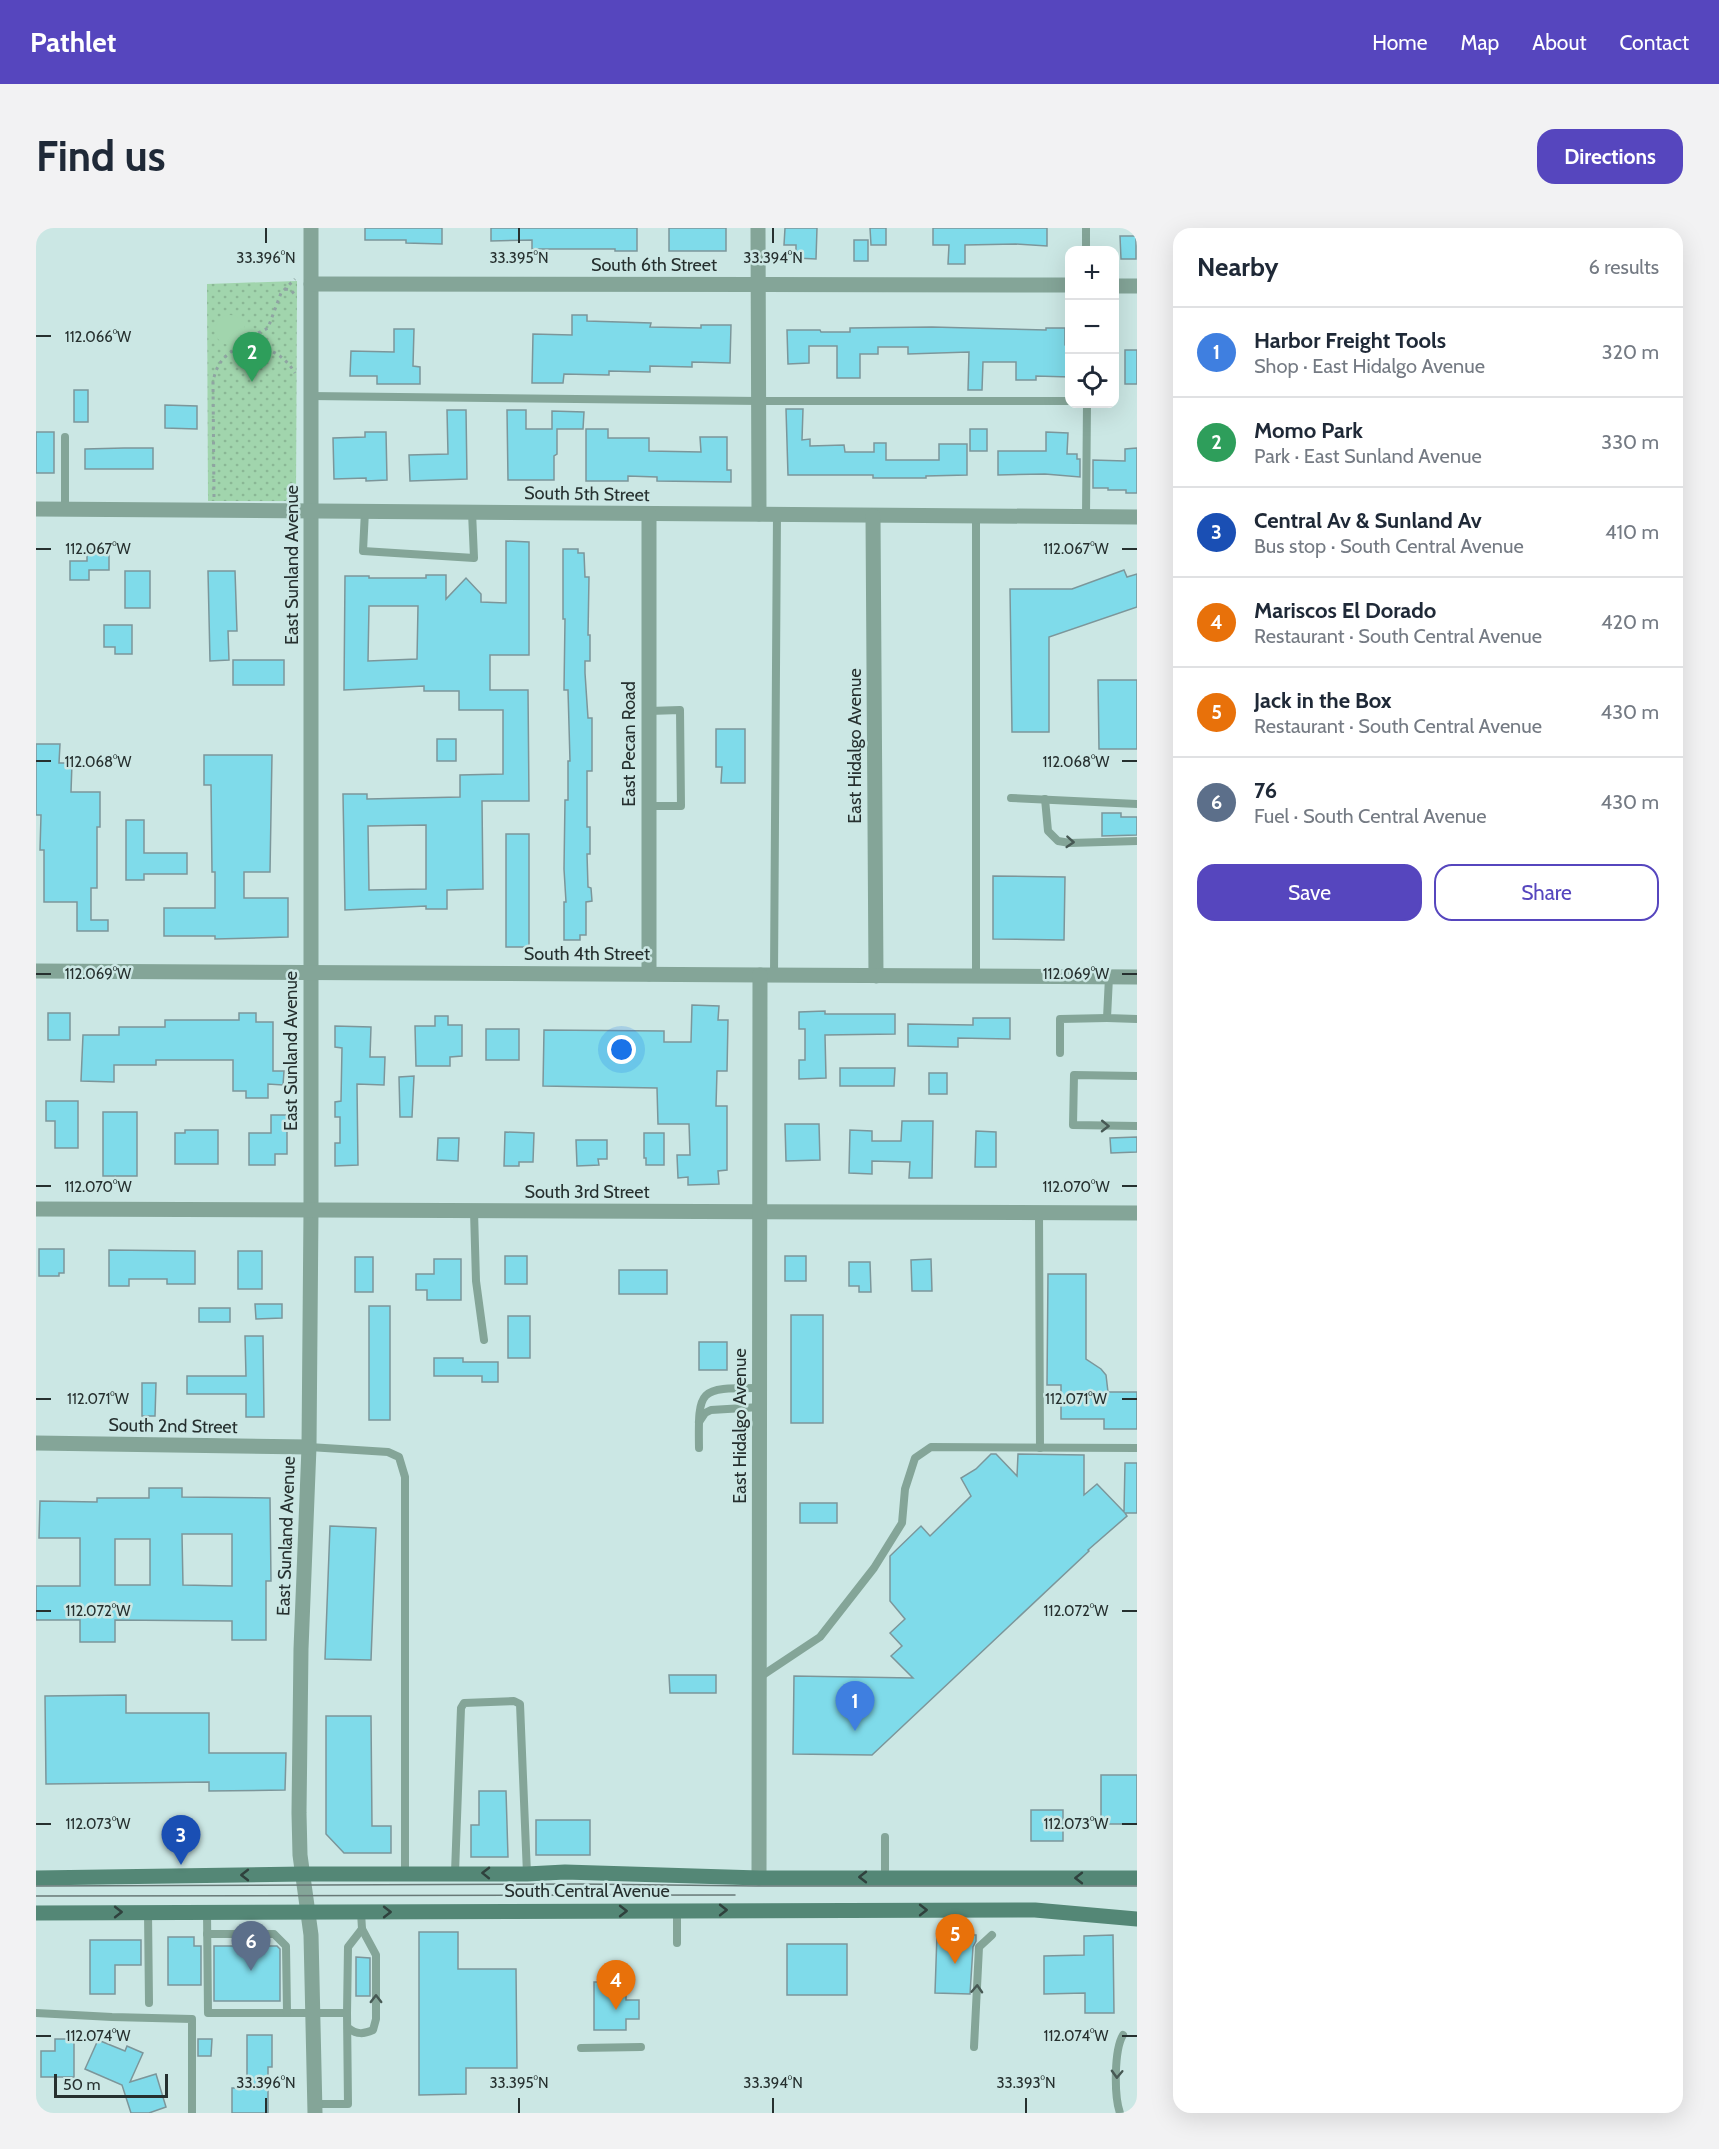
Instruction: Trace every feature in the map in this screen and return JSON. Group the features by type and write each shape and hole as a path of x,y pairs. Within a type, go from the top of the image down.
{"main road":[{"name":"South Central Avenue","path":"36,1878 456,1873 600,1873 759,1878 1137,1878"},
{"name":"South Central Avenue","path":"36,1913 1035,1910 1137,1919"}],"street":[{"name":"East Sunland Avenue","path":"311,228 311,1210 309,1447 299,1790 300,1855 311,1935 314,2108"},
{"path":"758,228 759,514"},
{"name":"South 6th Street","path":"311,284 1065,285"},
{"path":"1119,286 1137,286"},
{"name":"South 5th Street","path":"36,509 1137,517"},
{"name":"East Pecan Road","path":"648,514 649,974"},
{"name":"East Hidalgo Avenue","path":"873,516 876,976"},
{"name":"South 4th Street","path":"36,971 1137,977"},
{"name":"East Hidalgo Avenue","path":"759,1878 759,1212 767,975"},
{"name":"South 3rd Street","path":"36,1209 1137,1213"},
{"name":"South 2nd Street","path":"36,1443 309,1447"}],"lane":[{"path":"1086,228 1086,246"},
{"path":"310,396 759,401 1065,401"},
{"path":"1086,516 1087,408"},
{"path":"65,436 65,510"},
{"path":"365,511 363,551 474,558 472,512"},
{"path":"767,975 777,514"},
{"path":"976,516 976,977"},
{"path":"649,711 680,710 681,806 649,806"},
{"path":"1011,798 1137,804"},
{"path":"1045,799 1048,831 1058,841 1070,843 1137,841"},
{"path":"1107,1018 1109,977"},
{"path":"1060,1053 1060,1019 1137,1019"},
{"path":"1137,1076 1074,1075 1073,1125 1137,1126"},
{"path":"474,1211 476,1281 484,1340"},
{"path":"1039,1213 1040,1448"},
{"path":"699,1449 700,1403 709,1393 723,1389 760,1388"},
{"path":"698,1423 705,1413 711,1410 760,1407"},
{"path":"309,1447 388,1452 399,1457 405,1477 405,1875"},
{"path":"760,1677 820,1637 874,1568 902,1523 905,1489 915,1458 931,1447 1137,1448"},
{"path":"456,1873 460,1708 464,1703 514,1701 520,1704 527,1874"},
{"path":"885,1837 885,1877"},
{"path":"677,1911 677,1943"},
{"path":"148,1912 149,2003"},
{"path":"207,1912 208,2013 347,2013"},
{"path":"348,2028 358,2034 366,2033 374,2030 376,2019 376,1955 362,1929 361,1912"},
{"path":"314,2108 348,2104 348,1947 362,1929"},
{"path":"207,1934 274,1934 286,1946 287,2012"},
{"path":"975,2047 979,1947 993,1935"},
{"path":"36,2013 112,2018 192,2019 192,2113"},
{"path":"1120,2113 1117,2079 1119,2045 1124,2035"},
{"path":"581,2048 641,2047"}],"path":[{"path":"214,499 213,382 215,374 221,362 240,348 246,339 264,331 270,325 274,307 283,290 295,279"},
{"path":"283,290 291,290 295,295"},
{"path":"240,348 255,345 272,350 284,358 295,373"},
{"path":"240,348 242,358"}],"green space":[{"path":"297,281 296,496 286,501 208,501 207,284"},
{"path":"230,315 241,319 245,330 241,341 230,345 219,341 215,330 219,319"}],"building":[{"path":"365,228 442,228 442,244 406,243 406,240 365,240"},
{"path":"491,228 637,228 637,251 532,249 532,240 491,241"},
{"path":"669,228 726,228 726,251 669,251"},
{"path":"785,228 817,228 816,259 796,258 796,245 784,245"},
{"path":"870,228 886,228 886,245 871,245"},
{"path":"933,228 1047,228 1047,246 965,245 965,264 948,264 949,245 933,245"},
{"path":"1120,236 1136,236 1136,259 1121,259"},
{"path":"854,240 868,240 868,261 854,261"},
{"path":"572,315 587,315 587,321 651,323 650,327 701,328 701,325 731,325 730,363 692,362 692,367 650,366 650,372 609,371 609,375 564,374 563,383 532,383 533,334 572,335"},
{"path":"932,327 1046,330 1046,328 1065,328 1065,377 1036,376 1036,380 1016,380 1016,362 983,362 982,390 968,390 969,352 908,354 908,347 878,347 878,354 860,354 860,378 837,378 837,346 809,346 809,363 788,364 787,330 850,332 850,328"},
{"path":"394,329 414,329 413,366 420,367 420,384 377,384 377,376 350,376 351,351 394,352"},
{"path":"1125,350 1137,350 1137,384 1125,384"},
{"path":"74,390 88,390 88,422 74,422"},
{"path":"165,405 197,406 197,429 165,428"},
{"path":"786,409 803,409 802,440 810,439 810,446 844,445 845,452 874,452 874,443 886,443 886,460 939,460 939,444 967,444 967,475 873,478 873,475 788,475"},
{"path":"447,410 466,410 467,479 410,481 409,455 448,454"},
{"path":"507,410 526,410 526,429 552,429 552,411 584,412 583,429 557,429 554,480 508,480"},
{"path":"586,429 608,429 608,438 649,438 649,451 701,452 700,437 727,437 727,470 731,470 731,482 657,481 657,477 628,476 628,481 586,481"},
{"path":"970,429 987,429 987,451 970,451"},
{"path":"36,432 54,432 54,473 36,473"},
{"path":"365,432 386,432 387,480 334,479 333,438 365,437"},
{"path":"1046,432 1068,433 1067,454 1077,454 1077,459 1080,459 1080,477 1045,474 998,475 998,451 1046,451"},
{"path":"153,448 153,469 85,469 85,449"},
{"path":"1137,448 1137,493 1093,488 1093,460 1125,461 1125,449"},
{"path":"506,541 529,542 529,655 490,655 490,690 528,690 529,801 482,801 483,889 447,890 447,909 426,909 426,906 345,910 343,794 367,794 367,799 460,797 460,775 503,774 503,710 459,710 459,691 424,691 424,686 344,690 345,576 426,578 426,575 446,575 446,599 466,578 481,594 481,602 506,603","holes":["369,606 418,606 417,659 368,661","426,825 426,889 369,890 368,826"]},
{"path":"87,549 109,549 109,570 89,570 89,580 70,580 70,561 87,561"},
{"path":"563,549 578,549 578,553 584,553 585,577 589,577 590,661 585,661 585,673 588,718 592,718 592,771 587,771 587,827 590,827 590,854 587,854 588,887 591,888 592,901 586,902 586,935 580,935 580,940 564,940 565,800 568,800 568,761 570,761 568,690 564,690"},
{"path":"1124,570 1127,577 1137,574 1137,607 1049,637 1049,732 1012,732 1010,589 1072,589"},
{"path":"125,571 150,571 150,608 125,608"},
{"path":"208,571 235,571 237,631 228,631 229,660 210,661"},
{"path":"104,625 132,625 132,654 115,654 115,647 104,647"},
{"path":"233,660 284,660 284,685 233,685"},
{"path":"1098,680 1137,680 1137,749 1099,749"},
{"path":"716,729 745,729 745,783 721,783 722,767 716,767"},
{"path":"437,739 456,739 456,761 437,761"},
{"path":"36,744 60,744 59,763 72,763 71,792 100,792 100,827 97,827 97,888 91,888 91,920 108,920 108,931 77,931 77,902 44,902 44,850 40,850 41,815 36,815"},
{"path":"204,755 272,755 270,872 244,872 244,898 288,898 288,937 215,939 215,936 164,936 164,908 215,908 215,872 212,872 211,785 204,785"},
{"path":"1102,813 1121,813 1121,817 1137,817 1137,835 1102,836"},
{"path":"126,820 144,820 144,853 187,853 187,874 144,874 144,880 126,880"},
{"path":"506,834 529,834 529,947 506,947"},
{"path":"993,876 1065,877 1064,940 993,939"},
{"path":"692,1005 719,1006 718,1020 728,1020 727,1071 717,1071 716,1106 727,1106 727,1170 718,1171 719,1184 688,1185 688,1177 678,1178 677,1155 690,1155 689,1124 658,1124 657,1088 543,1086 544,1030 664,1031 664,1042 691,1042"},
{"path":"825,1011 825,1014 895,1014 895,1034 825,1035 826,1078 799,1079 799,1060 805,1060 805,1029 799,1029 799,1012"},
{"path":"48,1013 70,1013 70,1040 48,1040"},
{"path":"239,1013 256,1013 256,1022 273,1022 273,1071 284,1071 283,1085 268,1084 268,1098 246,1098 246,1091 233,1091 233,1060 156,1060 156,1065 114,1065 114,1082 81,1081 83,1035 119,1035 119,1027 165,1027 165,1020 239,1020"},
{"path":"435,1016 448,1016 448,1025 462,1025 462,1056 450,1057 450,1066 416,1066 415,1026 435,1026"},
{"path":"973,1018 1010,1018 1010,1039 958,1038 958,1047 908,1046 908,1024 973,1025"},
{"path":"335,1026 371,1027 370,1057 385,1057 384,1085 357,1084 358,1165 335,1166 335,1143 340,1143 340,1117 335,1117 335,1102 341,1101 342,1048 335,1047"},
{"path":"486,1029 519,1029 519,1060 486,1060"},
{"path":"840,1068 895,1068 894,1086 840,1086"},
{"path":"929,1073 947,1073 947,1094 929,1094"},
{"path":"414,1076 412,1117 400,1117 399,1077"},
{"path":"46,1101 78,1101 78,1148 55,1148 55,1121 46,1121"},
{"path":"103,1112 137,1112 137,1176 103,1176"},
{"path":"271,1115 287,1115 287,1154 275,1154 275,1165 249,1165 249,1133 271,1133"},
{"path":"902,1121 933,1121 932,1178 909,1178 910,1162 872,1161 872,1174 849,1173 850,1130 872,1131 872,1141 901,1141"},
{"path":"785,1124 819,1124 820,1160 786,1161"},
{"path":"185,1130 218,1130 218,1164 175,1164 175,1133 185,1133"},
{"path":"976,1131 996,1132 996,1167 975,1167"},
{"path":"505,1132 534,1133 533,1162 519,1162 519,1166 504,1166"},
{"path":"644,1133 664,1133 664,1165 646,1165"},
{"path":"1137,1137 1137,1152 1111,1153 1110,1138"},
{"path":"438,1138 459,1138 458,1161 437,1160"},
{"path":"576,1140 607,1140 607,1159 598,1159 599,1165 577,1166"},
{"path":"39,1249 64,1249 64,1273 59,1273 59,1276 39,1276"},
{"path":"109,1250 195,1251 195,1284 167,1284 167,1279 129,1279 129,1286 109,1286"},
{"path":"238,1251 262,1251 262,1289 238,1289"},
{"path":"505,1256 527,1256 527,1284 505,1284"},
{"path":"785,1256 806,1256 806,1281 785,1281"},
{"path":"355,1257 373,1257 373,1292 355,1292"},
{"path":"434,1259 461,1259 461,1300 427,1300 427,1290 416,1290 416,1274 434,1274"},
{"path":"931,1259 932,1291 912,1291 911,1260"},
{"path":"849,1262 870,1262 871,1292 859,1292 859,1286 849,1286"},
{"path":"619,1270 667,1270 667,1294 619,1294"},
{"path":"1048,1274 1086,1274 1086,1359 1106,1375 1108,1392 1137,1392 1137,1429 1104,1429 1104,1419 1061,1419 1061,1385 1047,1385"},
{"path":"255,1304 282,1304 282,1318 256,1319"},
{"path":"369,1306 390,1306 390,1420 369,1420"},
{"path":"199,1308 230,1308 230,1322 199,1322"},
{"path":"791,1315 823,1315 823,1423 791,1423"},
{"path":"508,1316 530,1316 530,1358 508,1358"},
{"path":"245,1336 263,1336 264,1417 246,1417 246,1394 187,1394 187,1376 246,1376"},
{"path":"699,1342 727,1342 727,1370 699,1370"},
{"path":"434,1358 463,1358 463,1362 498,1362 498,1382 482,1382 482,1376 434,1376"},
{"path":"142,1383 156,1383 155,1416 142,1416"},
{"path":"991,1454 996,1454 1017,1476 1018,1454 1084,1455 1084,1495 1097,1484 1124,1512 1125,1463 1137,1463 1137,1513 1125,1513 1127,1516 1088,1550 872,1755 793,1754 794,1676 913,1678 891,1656 902,1646 890,1633 905,1619 890,1601 890,1556 921,1526 930,1536 971,1496 961,1478 976,1469"},
{"path":"149,1488 182,1488 182,1497 270,1498 271,1581 266,1581 266,1640 232,1640 232,1621 115,1620 115,1642 80,1642 80,1620 36,1620 36,1586 80,1586 80,1538 39,1538 40,1501 97,1502 97,1498 149,1498","holes":["182,1534 232,1534 232,1586 183,1585","115,1539 150,1539 150,1585 115,1585"]},
{"path":"800,1503 837,1503 837,1523 800,1523"},
{"path":"330,1526 376,1528 371,1660 325,1659"},
{"path":"669,1675 716,1675 716,1693 670,1693"},
{"path":"126,1695 126,1713 209,1713 209,1753 286,1753 285,1790 209,1791 209,1782 46,1784 45,1696"},
{"path":"326,1716 371,1716 372,1826 391,1826 391,1853 344,1853 326,1834"},
{"path":"1101,1775 1137,1775 1137,1824 1101,1824"},
{"path":"479,1791 506,1791 508,1857 471,1857 471,1825 479,1825"},
{"path":"1031,1810 1063,1810 1063,1841 1031,1841"},
{"path":"536,1820 590,1820 590,1855 536,1855"},
{"path":"419,1932 458,1932 458,1969 516,1969 517,2068 466,2068 466,2094 419,2095"},
{"path":"937,1934 976,1935 970,1994 935,1993"},
{"path":"1113,1935 1114,2013 1085,2013 1085,1993 1044,1994 1044,1956 1084,1955 1084,1936"},
{"path":"168,1937 194,1937 194,1946 201,1946 201,1985 168,1985"},
{"path":"90,1940 141,1940 141,1965 115,1965 115,1994 90,1994"},
{"path":"787,1944 847,1944 847,1995 787,1995"},
{"path":"214,1946 277,1946 280,1949 280,2001 214,2001"},
{"path":"356,1957 370,1958 370,1996 356,1996"},
{"path":"594,1982 626,1982 626,2000 639,2000 639,2019 626,2019 626,2030 594,2030"},
{"path":"247,2035 272,2035 272,2067 268,2067 268,2113 232,2113 232,2088 247,2088"},
{"path":"55,2039 74,2039 74,2077 41,2077 41,2051 55,2051"},
{"path":"198,2039 212,2039 211,2056 198,2056"},
{"path":"98,2040 125,2051 127,2046 143,2053 130,2082 156,2074 166,2107 149,2113 131,2113 122,2085 85,2069"}],"tram line":[{"path":"36,1886 580,1884 1137,1886"},
{"path":"36,1896 735,1895"}],"place":[{"name":"Momo Park","path":"252,382"},
{"name":"Harbor Freight Tools","path":"855,1731"},
{"name":"Central Av & Sunland Av","path":"181,1865"},
{"name":"Jack in the Box","path":"955,1964"},
{"name":"76","path":"251,1971"},
{"name":"Mariscos El Dorado","path":"616,2010"}]}
